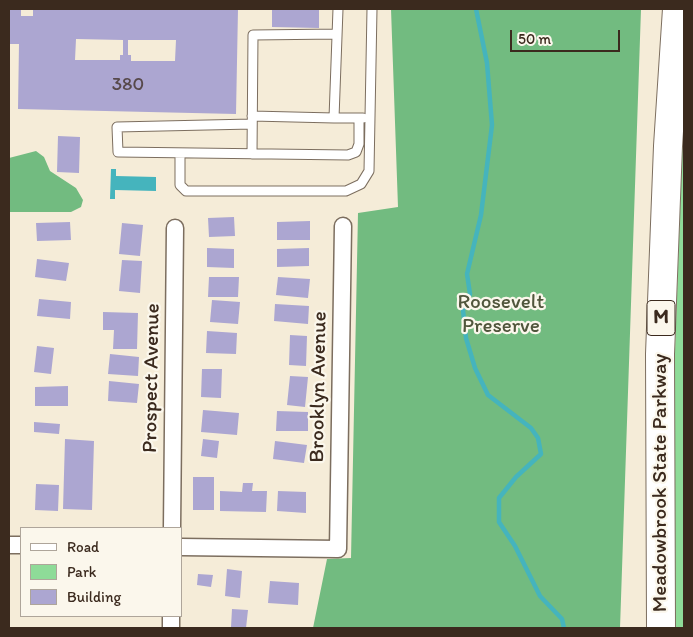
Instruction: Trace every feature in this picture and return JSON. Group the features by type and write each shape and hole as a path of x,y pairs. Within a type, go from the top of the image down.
{"highway":[{"name":"Meadowbrook State Parkway","path":"661,628 659,517 660,354 668,146 677,9"}],"street":[{"name":"Brooklyn Avenue","path":"182,546 338,549 343,226"},
{"name":"Prospect Avenue","path":"172,527 175,228"}],"lane":[{"path":"334,118 338,9"},
{"path":"180,153 180,185 186,190 346,191 362,184 369,171 372,9"},
{"path":"252,154 253,35 337,34"},
{"path":"359,118 359,144 356,152 348,155 118,152 117,126 252,120 334,118 359,118 371,118"}],"green space":[{"name":"Roosevelt Preserve","path":"391,9 641,9 620,628 313,628 327,559 351,558 358,213 398,207"},
{"path":"684,103 684,628 675,628 672,432"},
{"path":"36,151 44,157 50,171 76,188 83,200 81,207 71,212 9,212 9,158"}],"water":[{"path":"111,169 116,169 116,176 156,177 156,191 115,190 115,199 110,199"}],"building":[{"path":"9,9 21,9 21,16 33,16 33,9 238,9 236,114 18,109 19,44 9,44","holes":["76,39 123,40 123,55 120,55 120,60 75,60","128,40 176,40 175,61 131,61 131,55 128,55"]},
{"path":"272,9 319,9 319,28 272,27"},
{"path":"58,136 80,137 79,173 57,172"},
{"path":"234,217 235,236 209,237 208,218"},
{"path":"310,221 310,240 277,240 277,222"},
{"path":"70,222 71,240 37,241 36,223"},
{"path":"122,223 143,225 140,256 119,254"},
{"path":"207,248 234,249 234,268 207,267"},
{"path":"309,248 309,266 277,267 277,249"},
{"path":"37,259 69,263 66,281 35,277"},
{"path":"122,260 142,261 140,293 119,291"},
{"path":"209,277 239,277 238,297 208,297"},
{"path":"278,277 310,279 308,298 276,295"},
{"path":"39,299 71,302 70,319 37,316"},
{"path":"212,300 240,302 238,324 210,322"},
{"path":"275,304 309,306 308,324 274,321"},
{"path":"103,312 138,313 137,349 113,349 114,330 103,330"},
{"path":"207,331 237,333 236,354 206,353"},
{"path":"290,335 307,336 306,366 289,365"},
{"path":"37,346 54,348 51,374 34,372"},
{"path":"110,354 139,357 138,376 108,374"},
{"path":"202,369 222,369 221,398 201,397"},
{"path":"290,376 308,377 305,407 287,405"},
{"path":"109,381 139,384 137,403 108,401"},
{"path":"68,386 68,406 35,406 35,387"},
{"path":"203,410 239,413 237,435 201,432"},
{"path":"277,411 308,412 308,431 276,431"},
{"path":"34,422 60,424 59,434 34,432"},
{"path":"65,439 94,441 92,510 63,509"},
{"path":"203,439 219,441 217,458 201,456"},
{"path":"275,441 307,445 304,463 273,459"},
{"path":"193,477 214,477 214,510 193,510"},
{"path":"243,483 253,483 252,491 267,491 266,512 220,511 220,491 242,492"},
{"path":"36,484 59,485 58,511 35,510"},
{"path":"278,491 306,492 306,513 277,511"},
{"path":"227,569 242,571 240,598 225,596"},
{"path":"198,574 213,575 211,587 197,585"},
{"path":"270,581 299,583 298,605 268,603"},
{"path":"232,609 248,610 246,628 231,627"}],"waterway":[{"path":"476,9 487,63 492,125 481,215 467,274 470,294 463,310 466,338 475,368 488,395 531,428 538,438 541,454 516,477 499,498 499,522 515,546 540,596 562,619 564,628"}]}
